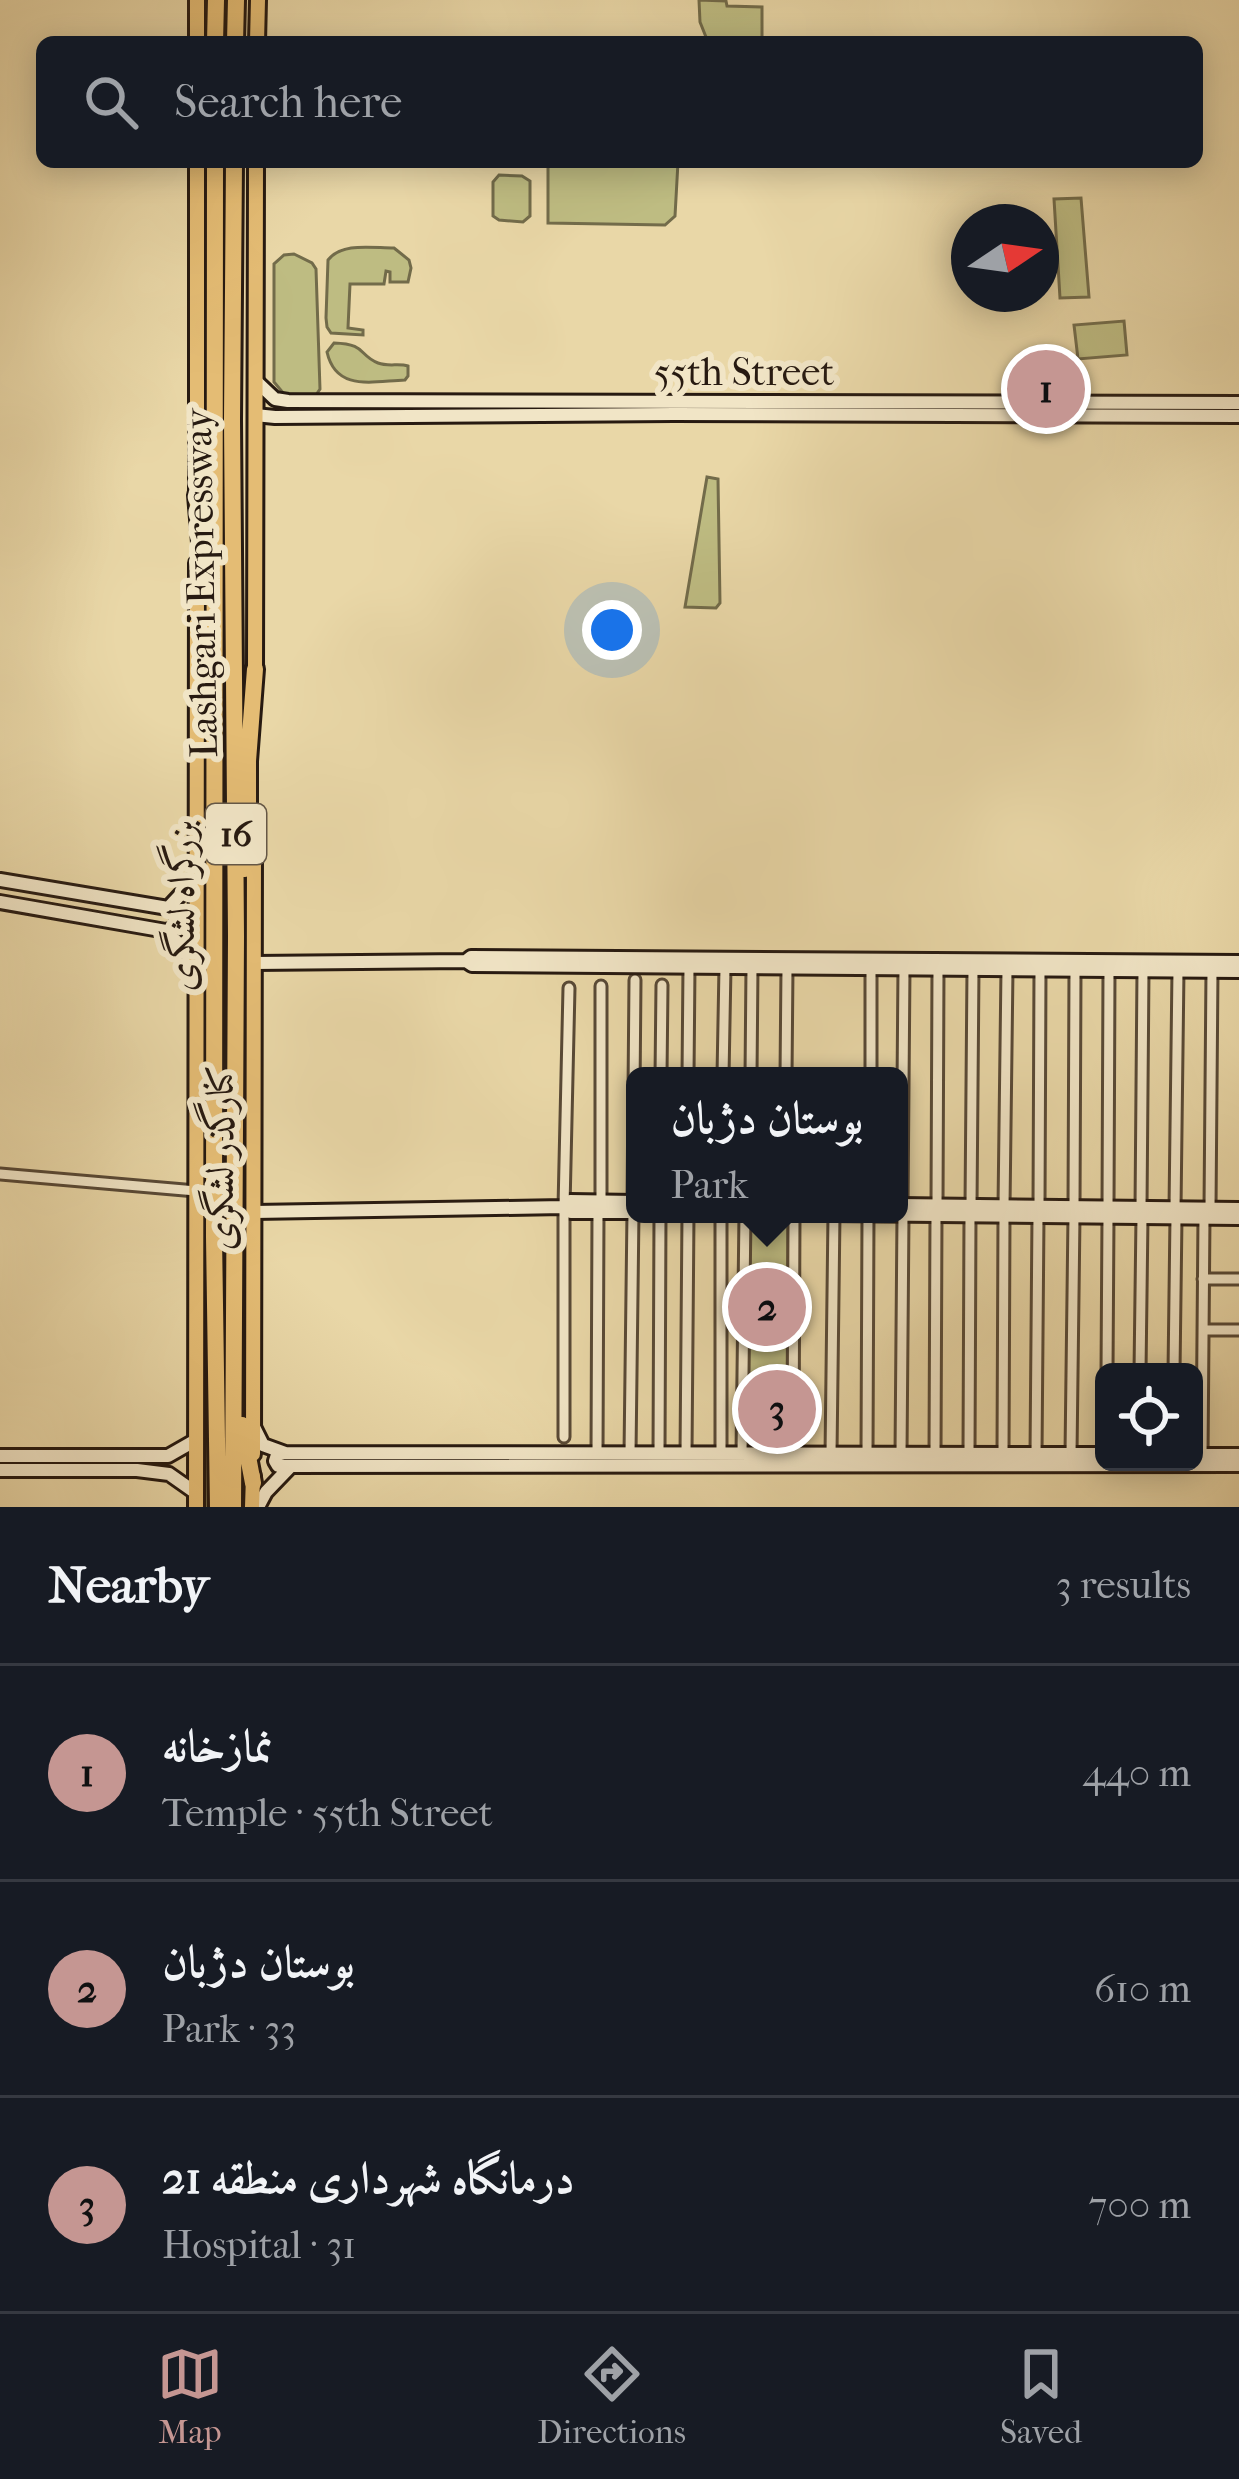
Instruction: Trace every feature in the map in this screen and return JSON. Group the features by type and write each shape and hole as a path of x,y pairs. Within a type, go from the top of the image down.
{"highway":[{"path":"215,0 215,36"},
{"path":"235,36 236,0"},
{"name":"بزرگراه لشگری","path":"215,168 218,1507"},
{"name":"Lashgari Expressway","path":"233,1507 234,168"},
{"path":"196,495 214,644"},
{"path":"236,936 248,844 255,669"},
{"path":"232,1342 253,1484"}],"main road":[{"path":"197,0 197,36"},
{"path":"257,36 258,0"},
{"name":"کنارگذر لشگری","path":"196,1500 197,168"},
{"name":"کنارگذر لشگری","path":"255,1507 256,168"}],"street":[{"path":"256,381 281,400 280,417"},
{"name":"55th Street","path":"281,400 1131,410 1239,416"},
{"name":"55th Street","path":"1131,410 1239,403"},
{"name":"55th Street","path":"255,415 674,408"},
{"path":"168,908 196,878"},
{"path":"0,880 168,908 178,921 166,931 0,902"},
{"path":"166,931 184,949 196,974"},
{"path":"466,961 471,956 1239,967"},
{"path":"254,963 466,961 472,965 1212,971 1239,967"},
{"path":"688,1067 689,967"},
{"path":"723,1067 725,967"},
{"path":"751,1067 752,967"},
{"path":"786,1067 788,968"},
{"path":"871,1067 872,968"},
{"path":"903,1067 904,968"},
{"path":"935,1454 938,969"},
{"path":"969,1454 973,969"},
{"path":"1003,1454 1006,969"},
{"path":"1036,1454 1040,970"},
{"path":"1071,1454 1075,970"},
{"path":"1107,1363 1109,970"},
{"path":"1140,1363 1143,970"},
{"path":"1174,1363 1178,970"},
{"path":"1202,1363 1212,971"},
{"path":"635,980 635,1067"},
{"path":"661,1067 662,985"},
{"path":"597,1454 601,986"},
{"path":"564,1437 569,988"},
{"path":"0,1174 196,1191"},
{"path":"253,1212 564,1207 570,1201 626,1207"},
{"path":"908,1208 1239,1213"},
{"path":"630,1454 634,1223"},
{"path":"659,1454 660,1223"},
{"path":"686,1454 688,1223"},
{"path":"721,1223 721,1454"},
{"path":"742,1454 745,1223"},
{"path":"793,1453 794,1223"},
{"path":"831,1454 832,1223"},
{"path":"867,1454 868,1223"},
{"path":"901,1223 901,1454"},
{"path":"1203,1279 1239,1279"},
{"path":"1203,1330 1239,1330"},
{"path":"253,1424 263,1445 288,1460 1239,1466"},
{"path":"0,1456 168,1456 196,1440"},
{"path":"288,1460 597,1454 1095,1454"},
{"path":"1203,1454 1239,1454"},
{"path":"255,1507 288,1460"},
{"path":"0,1470 169,1474 196,1500"}],"shaded area":[{"path":"699,0 762,7 762,36 706,36"},
{"path":"548,168 678,168 675,216 665,225 548,223"},
{"path":"499,175 530,181 530,216 523,222 493,216 493,182"},
{"path":"1081,198 1089,297 1060,298 1059,204 1054,199"},
{"path":"349,248 394,248 409,260 408,282 390,282 386,271 384,284 350,284 348,328 363,330 363,335 331,333 326,318 328,260"},
{"path":"294,254 316,269 320,389 316,395 284,394 274,382 274,264"},
{"path":"1124,321 1127,355 1078,359 1074,325"},
{"path":"334,343 357,348 378,363 408,366 408,376 381,382 347,379 332,365 327,352"},
{"path":"707,477 718,479 720,603 716,608 685,607"},
{"path":"201,610 210,669 206,1507 200,1507"},
{"path":"747,1223 788,1223 787,1450 744,1449"}],"place":[{"name":"نمازخانه","path":"1046,389"},
{"name":"بوستان دژبان","path":"767,1307"},
{"name":"درمانگاه شهرداری منطقه 21","path":"777,1409"}]}
